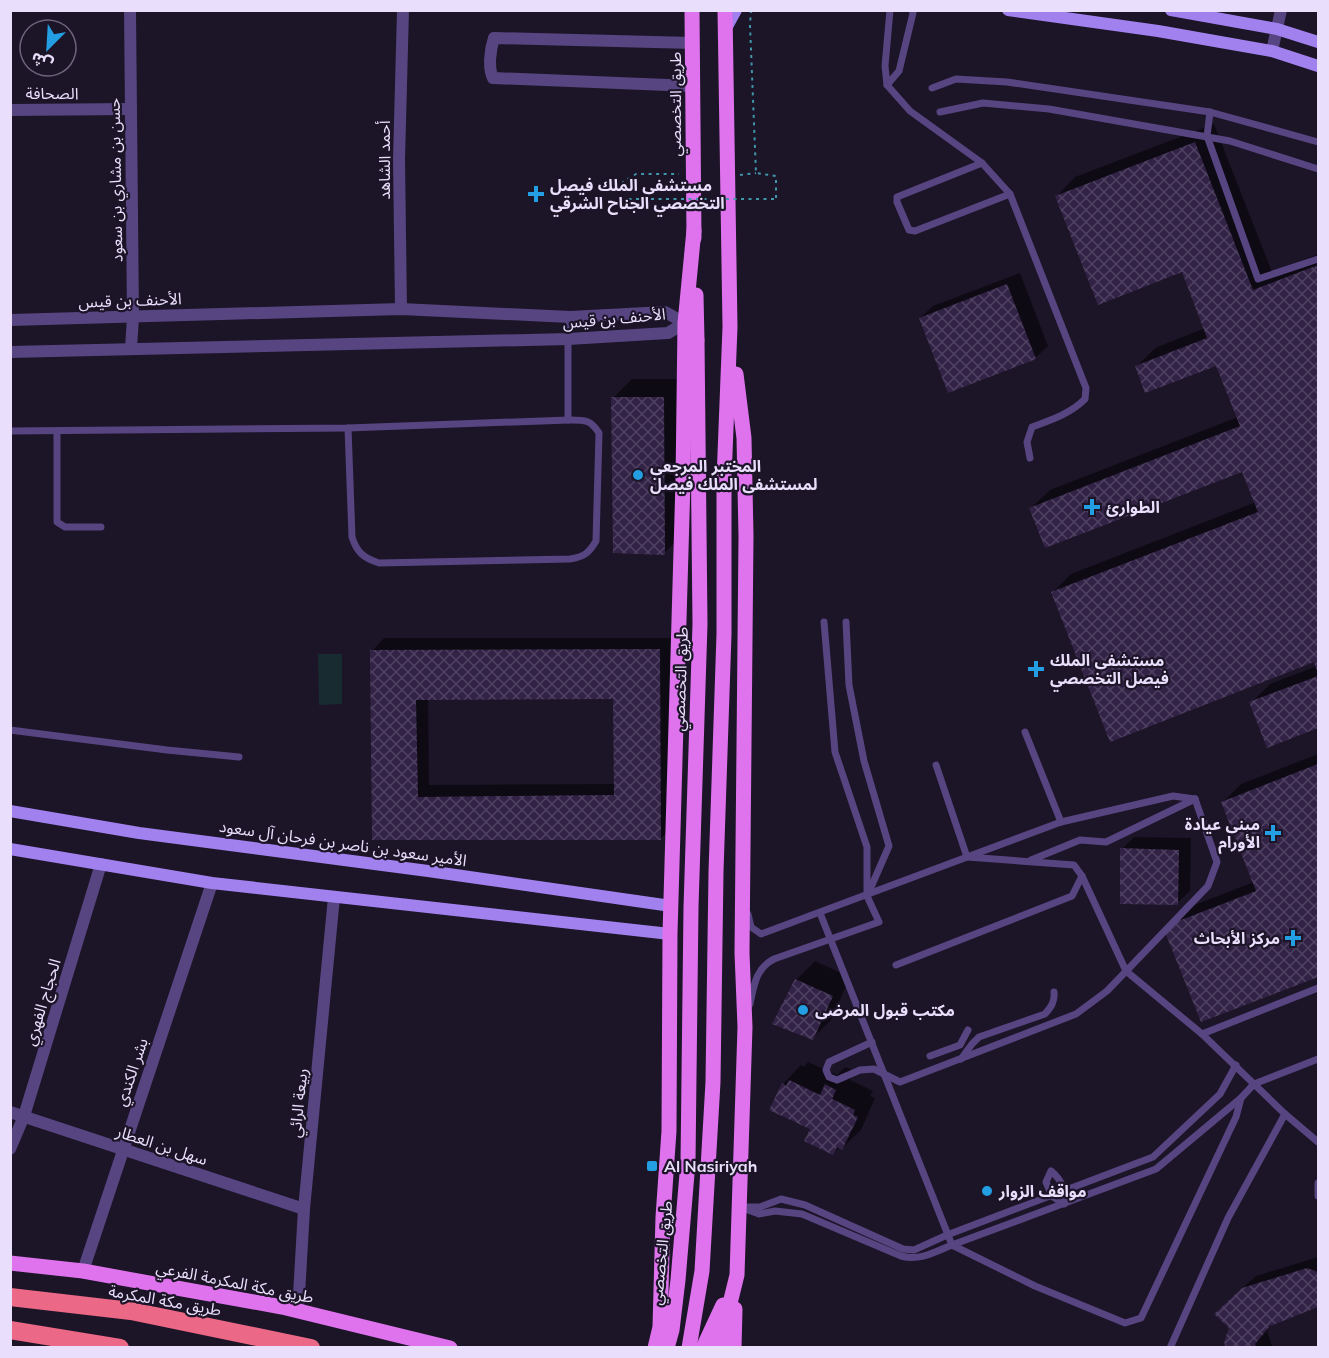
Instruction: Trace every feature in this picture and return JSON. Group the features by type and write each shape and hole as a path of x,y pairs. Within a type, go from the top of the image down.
{"highway":[{"name":"طريق مكة المكرمة","path":"10,1297 131,1311 311,1347"},
{"path":"10,1330 120,1347"}],"main road":[{"name":"طريق التخصصي","path":"667,1347 672,1330 678,1280 688,1162 691,907 700,624 692,10"},
{"path":"689,1347 702,1271 713,1094 716,872 724,634 724,479 730,327 725,10"},
{"path":"655,1347 660,1327 663,1217 669,1131 670,934 685,323 694,230"},
{"path":"730,327 744,438 746,536 742,953 745,1028 734,1347"},
{"name":"طريق مكة المكرمة الفرعي","path":"10,1263 83,1272 270,1305 450,1347"},
{"path":"703,1347 737,1275"},
{"path":"719,1347 737,1275"},
{"path":"643,1347 660,1327"},
{"path":"660,1327 671,1344 677,1347"}],"street":[{"name":"حسن بن مشاري بن سعود","path":"129,10 133,317 131,348"},
{"name":"أحمد الشاهد","path":"401,309 399,159 403,10"},
{"path":"724,31 736,10"},
{"path":"1008,10 1158,31 1272,51 1318,66"},
{"path":"1171,10 1277,29 1318,42"},
{"path":"1272,51 1281,10"},
{"path":"692,86 494,78 491,74 491,47 494,38 693,43"},
{"name":"الصحافة","path":"10,110 131,109"},
{"name":"الأحنف بن قيس","path":"10,320 401,309 570,317 665,312 685,323"},
{"name":"الأحنف بن قيس","path":"10,352 568,339 668,333 685,323"},
{"name":"الأمير سعود بن ناصر بن فرحان آل سعود","path":"10,811 139,833 671,906"},
{"path":"10,849 212,883 670,934"},
{"name":"الحجاج الفهري","path":"10,1149 24,1116 101,864"},
{"name":"بشر الكندي","path":"83,1272 212,883"},
{"name":"ربيعة الرائي","path":"298,1312 304,1209 334,897"},
{"name":"سهل بن العطار","path":"10,1112 304,1209"}],"lane":[{"path":"891,10 885,66 887,85 910,111 982,163 1010,194 1086,388 1085,399 1077,407 1055,419 1032,427 1027,442 1030,458"},
{"path":"887,85 899,71 914,13 912,10"},
{"path":"932,88 956,79 1007,82 1210,112 1318,142"},
{"path":"940,112 983,103 1050,109 1230,141 1318,169"},
{"path":"1210,112 1207,136 1258,279 1318,259"},
{"path":"982,163 897,196 897,202 909,230 915,231 1010,194"},
{"path":"568,420 570,317"},
{"path":"10,431 348,428 585,420 594,424 599,433 596,541 583,557 570,559 379,563 365,559 355,550 352,537 348,428"},
{"path":"57,431 57,522 65,527 100,527"},
{"path":"846,621 849,685 864,761 889,846 867,896"},
{"path":"745,1028 755,980 764,964 879,922 867,896 867,847 836,752 824,622"},
{"path":"10,730 239,757"},
{"path":"1025,732 1061,822"},
{"path":"936,765 967,857"},
{"path":"743,892 751,927 761,934 1061,822 1173,796 1195,799"},
{"path":"1028,861 1080,840 1107,842 1195,799"},
{"path":"872,1042 830,1062 826,1070 829,1077 837,1080 860,1070 874,1069 900,1082 1076,1014 1107,991 1208,886 1217,862 1195,799"},
{"path":"967,857 1074,865 1082,876 1126,971 1202,1034 1318,1142"},
{"path":"896,965 1072,896 1082,876"},
{"path":"820,913 952,1245 1035,1286 1125,1323 1141,1318 1236,1117 1241,1098"},
{"path":"1202,1034 1318,988"},
{"path":"960,1059 980,1037 1045,1014 1052,1006 1054,992"},
{"path":"930,1056 960,1045 968,1030"},
{"path":"740,1207 759,1214 775,1211 802,1214 901,1256 910,1259 920,1258 1156,1169 1241,1098 1254,1084 1318,1059"},
{"path":"740,1207 760,1207 781,1199 805,1205 903,1249 914,1250 947,1235 1153,1157 1220,1094 1236,1065"},
{"path":"1170,1347 1228,1218 1286,1114"},
{"path":"1051,1171 1059,1177 1065,1192 1064,1204 1052,1196 1046,1182 1051,1171"},
{"path":"1318,1183 1318,1196"}],"path":[{"path":"693,174 636,174 623,182 621,199 776,198 776,176 756,173 751,10"}],"green space":[{"path":"318,654 342,654 342,704 319,705"}],"building":[{"path":"1195,142 1253,290 1318,265 1318,674 1314,662 1110,742 1051,592 1258,512 1242,472 1045,548 1029,508 1240,426 1216,366 1145,393 1135,366 1207,338 1182,272 1098,305 1055,196"},
{"path":"1007,284 1036,359 948,393 919,318"},
{"name":"المختبر المرجعي لمستشفى الملك فيصل","path":"611,397 664,397 665,555 613,553"},
{"path":"660,649 661,840 372,840 370,650","holes":["613,699 614,795 418,797 416,700"]},
{"path":"1318,676 1318,728 1267,748 1249,702"},
{"path":"1318,764 1318,977 1201,1022 1163,927 1256,891 1221,802"},
{"path":"1120,848 1179,850 1178,905 1120,904"},
{"name":"مكتب قبول المرضى","path":"795,979 833,996 813,1040 772,1024"},
{"path":"789,1080 820,1095 825,1084 836,1090 832,1099 855,1110 853,1115 858,1117 842,1150 837,1147 833,1155 804,1141 810,1129 769,1110 782,1083 786,1086"},
{"path":"1307,1268 1318,1272 1318,1307 1270,1326 1255,1344 1257,1348 1226,1348 1224,1342 1229,1328 1214,1314 1242,1288"}],"place":[{"name":"مستشفى الملك فيصل التخصصي الجناح الشرقي","path":"536,194"},
{"name":"المختبر المرجعي لمستشفى الملك فيصل","path":"638,475"},
{"name":"الطوارئ","path":"1092,507"},
{"name":"مستشفى الملك فيصل التخصصي","path":"1036,669"},
{"name":"مبنى عيادة الأورام","path":"1273,833"},
{"name":"مركز الأبحاث","path":"1293,938"},
{"name":"مكتب قبول المرضى","path":"803,1010"},
{"name":"Al Nasiriyah","path":"652,1166"},
{"name":"مواقف الزوار","path":"987,1191"}]}
